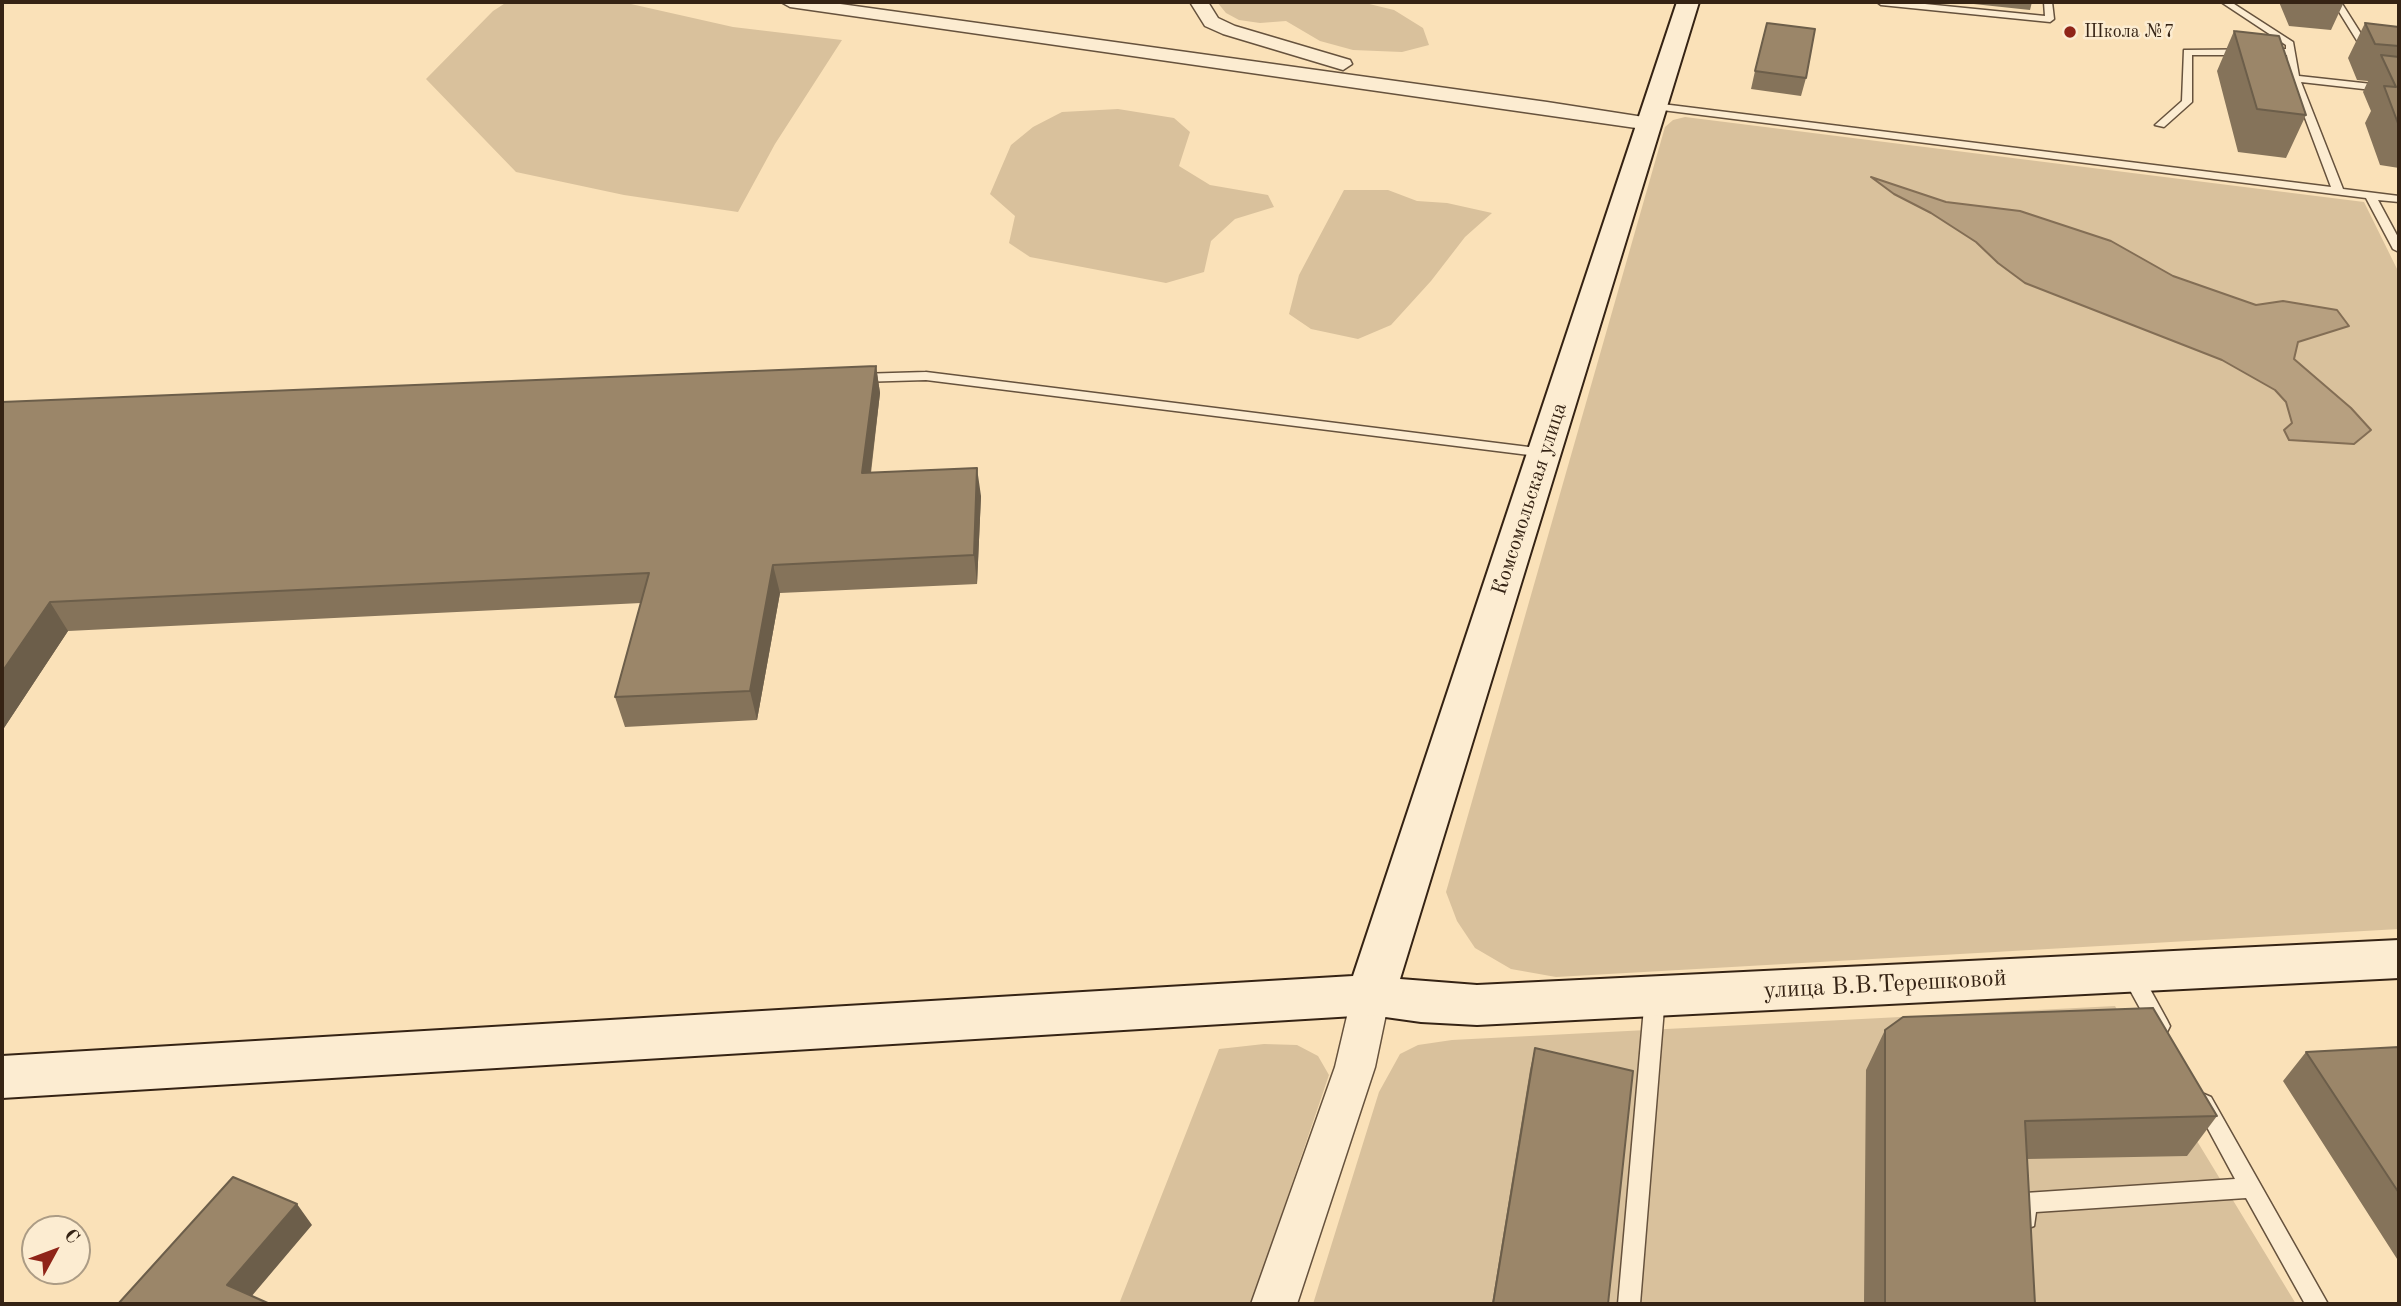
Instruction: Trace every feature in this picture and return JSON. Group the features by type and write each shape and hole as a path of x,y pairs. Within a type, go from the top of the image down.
{"main road":[{"name":"Комсомольская улица","path":"1371,995 1688,2"},
{"name":"улица В.В.Терешковой","path":"8,1082 1371,995 1421,1002 1477,1005 2399,959"}],"street":[{"path":"790,2 1566,111 1652,115"},
{"path":"1199,2 1211,22 1349,66 1566,111"},
{"path":"1274,1304 1355,1067 1371,995"}],"lane":[{"path":"1881,2 2050,19 2048,2"},
{"path":"2225,2 2290,44 2295,78 2338,191"},
{"path":"2336,2 2367,50 2399,54"},
{"path":"2160,125 2187,102 2187,52 2291,52"},
{"path":"2295,78 2399,90"},
{"path":"1652,115 2399,199"},
{"path":"2370,195 2399,249"},
{"path":"843,378 926,376 1545,453"},
{"path":"2130,973 2171,1045"},
{"path":"1629,1304 1656,996"},
{"path":"2191,1080 2317,1304"},
{"path":"2028,1241 2025,1203 2251,1188"}],"shaded area":[{"path":"507,2 622,2 733,27 842,40 775,144 738,212 624,195 516,172 426,79 493,11"},
{"path":"1217,2 1361,2 1394,10 1423,28 1429,45 1402,52 1353,50 1320,41 1286,21 1260,23 1239,20 1226,13"},
{"path":"1118,109 1174,118 1190,132 1179,166 1210,185 1268,195 1274,207 1235,219 1211,241 1204,272 1166,283 1030,257 1009,243 1015,216 990,194 1011,145 1033,127 1062,112"},
{"path":"1685,117 2364,202 2399,273 2399,929 1556,977 1511,969 1475,948 1457,921 1446,892 1665,127 1673,120","holes":["1873,178 1946,202 2020,211 2111,241 2173,276 2209,290 2256,305 2283,301 2349,326 2298,342 2294,359 2351,408 2370,430 2354,444 2290,440 2292,424 2286,402 2275,390 2222,360 2025,283 1976,242 1931,213 1894,194"]},
{"path":"1871,177 1946,202 2020,211 2111,241 2173,276 2256,305 2283,301 2337,310 2349,326 2298,342 2294,359 2351,408 2371,430 2354,444 2289,440 2284,430 2292,423 2286,402 2275,390 2222,360 2025,283 1976,242 1931,213 1894,194"},
{"path":"1344,190 1388,190 1417,201 1447,203 1492,213 1465,237 1431,281 1391,325 1358,339 1311,329 1289,314 1299,275"},
{"path":"2115,1006 2296,1304 1313,1304 1379,1092 1400,1054 1418,1045 1452,1040"},
{"path":"1264,1044 1297,1045 1318,1056 1329,1075 1251,1304 1119,1304 1219,1049"}],"building":[{"path":"1767,23 1815,29 1806,78 1755,71"},
{"path":"2365,23 2399,27 2399,46 2375,44"},
{"path":"2234,31 2279,36 2306,115 2257,109"},
{"path":"2381,55 2399,57 2399,126 2384,86 2396,87"},
{"path":"876,366 862,473 977,468 974,555 773,565 750,691 615,697 649,573 50,602 2,672 2,402"},
{"path":"2153,1008 2217,1116 2025,1121 2035,1304 1885,1304 1885,1030 1903,1017"},
{"path":"2399,1047 2399,1193 2306,1052"},
{"path":"1535,1048 1633,1071 1608,1304 1493,1304"},
{"path":"233,1177 297,1204 227,1285 270,1304 118,1304"}],"place":[{"name":"Школа №7","path":"2070,32"}]}
